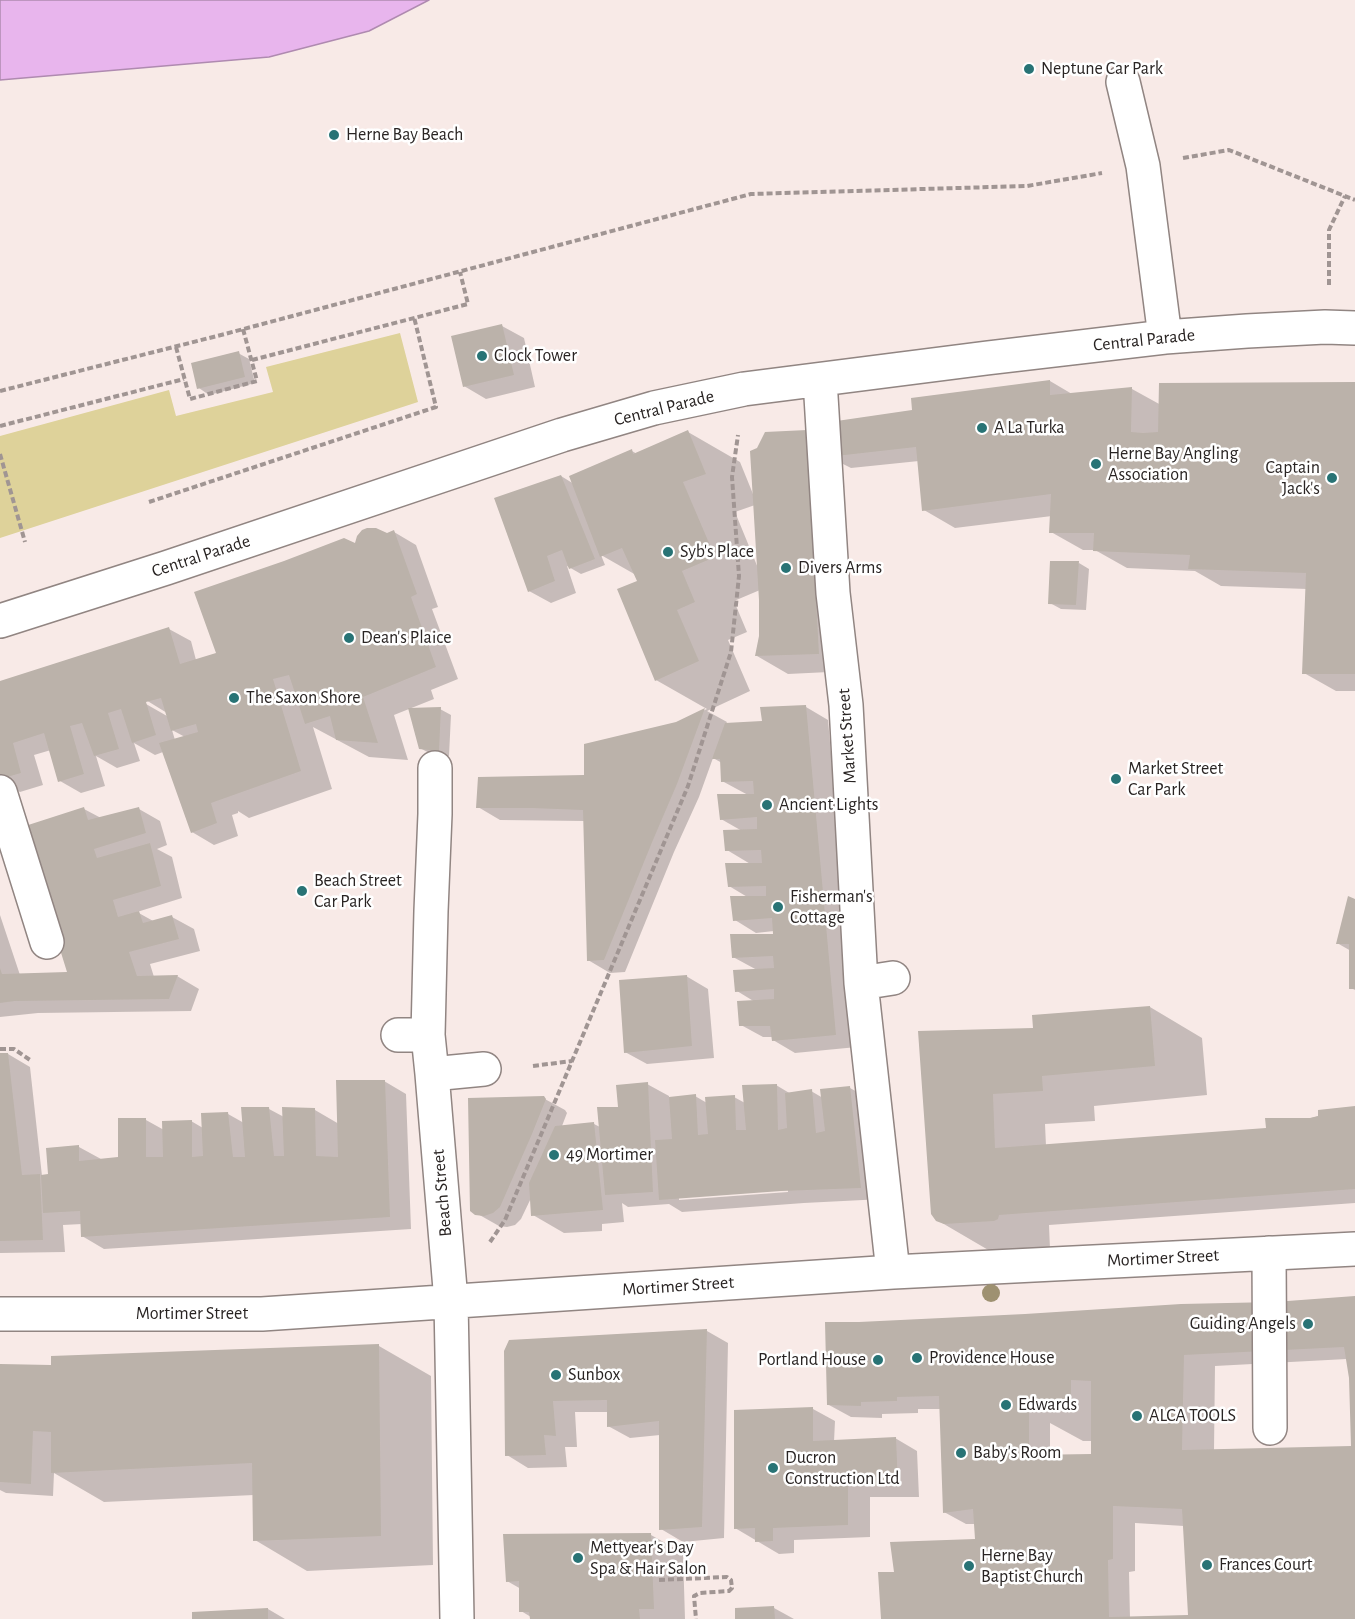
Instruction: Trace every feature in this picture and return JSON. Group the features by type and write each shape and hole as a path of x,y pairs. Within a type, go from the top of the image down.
{"street":[{"path":"1123,82 1143,166 1165,337"},
{"name":"Central Parade","path":"0,621 210,554 562,435 654,408 744,390 1165,337 1326,327 1355,328"},
{"name":"Market Street","path":"820,380 833,593 859,703 861,983 892,1272"},
{"name":"Beach Street","path":"435,768 431,911 413,1035 432,1074 451,1301 457,1619"},
{"path":"0,792 46,942"},
{"path":"861,983 893,978"},
{"path":"432,1074 484,1069"},
{"name":"Mortimer Street","path":"0,1314 262,1314 892,1272 1355,1250"},
{"path":"1269,1253 1270,1428"}],"path":[{"path":"0,391 176,347 751,194 1027,186 1229,150 1355,200"},
{"path":"1329,290 1329,230 1345,196"},
{"path":"252,360 468,304 460,272"},
{"path":"149,502 436,407 414,317"},
{"path":"176,347 189,399 257,381 243,329"},
{"path":"0,426 184,379"},
{"path":"487,1247 505,1220 688,786 731,652 739,576 732,477 744,390"},
{"path":"0,454 25,542"},
{"path":"0,483 7,481"},
{"path":"0,1050 14,1048 30,1060"},
{"path":"533,1066 572,1061"},
{"path":"659,1580 726,1576 731,1580 732,1588 729,1591 700,1593 694,1596 696,1619"}],"shaded area":[{"path":"0,0 429,0 369,31 269,57 0,80"},
{"path":"400,333 418,402 0,538 0,436 169,390 176,416 273,392 266,367"}],"building":[{"name":"Clock Tower","path":"502,324 514,375 463,387 451,336"},
{"path":"239,351 245,377 197,389 191,363"},
{"path":"1050,380 1050,395 1132,387 1131,432 1143,433 1158,432 1159,383 1355,382 1355,674 1302,674 1306,573 1188,569 1190,555 1093,551 1094,533 1049,533 1051,494 922,511 916,447 827,457 823,423 912,410 911,398"},
{"name":"Syb's Place","path":"688,430 706,474 683,482 715,557 682,571 695,602 677,610 699,661 655,681 617,589 637,581 622,548 600,557 569,476 632,449 633,454"},
{"name":"Divers Arms","path":"807,430 819,654 755,656 759,636 759,600 750,451 757,448 765,432"},
{"path":"561,475 595,559 569,569 562,550 547,556 555,581 528,592 494,498"},
{"path":"367,528 376,528 387,533 394,530 417,594 411,597 436,667 363,697 378,743 336,740 330,716 305,724 289,675 273,679 301,771 211,803 217,823 191,833 159,743 198,732 196,724 171,731 161,698 146,702 156,735 132,743 121,709 108,713 119,749 94,756 82,723 70,726 84,774 58,782 44,733 13,743 21,773 0,779 0,681 169,627 180,664 216,653 194,592 344,538 355,543 357,536"},
{"path":"1050,561 1079,561 1076,605 1048,604"},
{"path":"806,705 836,1035 772,1041 770,1026 739,1026 737,1001 774,999 774,989 735,992 733,970 774,968 773,956 732,958 730,934 773,934 772,918 733,921 730,896 766,896 766,886 728,887 725,863 762,863 761,850 725,851 723,830 757,829 757,817 720,820 717,794 754,794 753,781 721,782 720,759 712,759 725,723 762,721 760,707"},
{"path":"441,707 439,751 419,749 408,708"},
{"path":"705,708 677,784 604,960 587,961 583,810 476,808 478,777 584,775 584,744 676,722"},
{"path":"84,807 88,820 139,807 146,833 94,849 97,858 150,843 161,886 113,900 118,917 139,911 143,923 172,915 179,939 129,952 137,976 178,975 169,999 0,1003 0,968 2,974 67,972 22,827"},
{"path":"1348,896 1355,899 1355,989 1349,989 1349,944 1336,944"},
{"path":"687,975 692,1046 624,1053 619,980"},
{"path":"1150,1006 1155,1066 1042,1076 1043,1091 993,1094 995,1148 1266,1128 1265,1118 1310,1118 1318,1116 1318,1110 1355,1106 1355,1189 999,1215 994,1221 944,1224 936,1221 931,1214 918,1031 1033,1028 1032,1015"},
{"path":"0,1053 8,1053 22,1175 40,1174 43,1240 0,1241"},
{"path":"336,1080 385,1080 390,1217 81,1237 80,1211 43,1213 41,1175 48,1174 46,1148 79,1145 79,1161 118,1157 118,1118 146,1118 146,1157 163,1157 162,1121 192,1120 192,1157 203,1156 201,1113 228,1112 233,1157 245,1157 241,1107 269,1107 274,1156 284,1156 282,1107 315,1108 316,1156 338,1157"},
{"path":"648,1082 653,1192 605,1195 597,1107 618,1107 616,1085"},
{"path":"777,1084 778,1130 787,1128 785,1093 812,1089 816,1133 825,1131 820,1089 850,1086 861,1188 659,1200 655,1140 672,1139 669,1097 696,1094 698,1135 708,1134 705,1097 735,1095 736,1130 746,1130 742,1085"},
{"path":"544,1096 546,1099 500,1207 484,1216 475,1215 470,1211 468,1098"},
{"path":"594,1122 603,1210 531,1216 529,1183 555,1126"},
{"path":"1355,1296 1355,1619 881,1619 878,1572 894,1572 890,1542 975,1539 973,1509 943,1513 939,1396 897,1397 897,1401 861,1402 861,1406 827,1405 825,1322 1025,1314 1181,1304 1274,1302","holes":["1344,1347 1349,1378 1351,1446 1182,1450 1184,1355","1071,1380 1091,1381 1091,1454 1029,1455 1029,1412 1068,1408 1071,1403","1113,1506 1182,1509 1188,1615 1109,1617 1108,1560 1113,1559"]},
{"path":"707,1329 702,1527 659,1530 659,1421 607,1427 607,1400 553,1401 556,1436 544,1435 546,1455 505,1456 504,1351 509,1340"},
{"path":"379,1344 381,1536 253,1541 252,1463 51,1473 51,1432 33,1431 31,1484 0,1482 0,1364 51,1365 51,1356"},
{"name":"Ducron Construction Ltd","path":"813,1407 813,1441 896,1437 898,1485 848,1486 848,1525 773,1528 773,1541 755,1542 755,1528 734,1529 734,1410"},
{"name":"Mettyear's Day Spa & Hair Salon","path":"651,1533 654,1609 639,1609 640,1619 530,1619 529,1612 519,1612 519,1581 506,1582 503,1534"},
{"path":"774,1606 775,1619 735,1619 735,1608"},
{"path":"268,1608 268,1619 192,1619 192,1612"}],"place":[{"name":"Neptune Car Park","path":"1029,69"},
{"name":"Herne Bay Beach","path":"334,135"},
{"name":"Clock Tower","path":"482,356"},
{"name":"A La Turka","path":"982,428"},
{"name":"Herne Bay Angling Association","path":"1096,464"},
{"name":"Captain Jack's","path":"1332,478"},
{"name":"Syb's Place","path":"668,552"},
{"name":"Divers Arms","path":"786,568"},
{"name":"Dean's Plaice","path":"349,638"},
{"name":"The Saxon Shore","path":"234,698"},
{"name":"Market Street Car Park","path":"1116,779"},
{"name":"Ancient Lights","path":"767,805"},
{"name":"Beach Street Car Park","path":"302,891"},
{"name":"Fisherman's Cottage","path":"778,907"},
{"name":"49 Mortimer","path":"554,1155"},
{"name":"Guiding Angels","path":"1308,1324"},
{"name":"Providence House","path":"917,1358"},
{"name":"Portland House","path":"878,1360"},
{"name":"Sunbox","path":"556,1375"},
{"name":"Edwards","path":"1006,1405"},
{"name":"ALCA TOOLS","path":"1137,1416"},
{"name":"Baby's Room","path":"961,1453"},
{"name":"Ducron Construction Ltd","path":"773,1468"},
{"name":"Mettyear's Day Spa & Hair Salon","path":"578,1558"},
{"name":"Frances Court","path":"1207,1565"},
{"name":"Herne Bay Baptist Church","path":"969,1566"}]}
